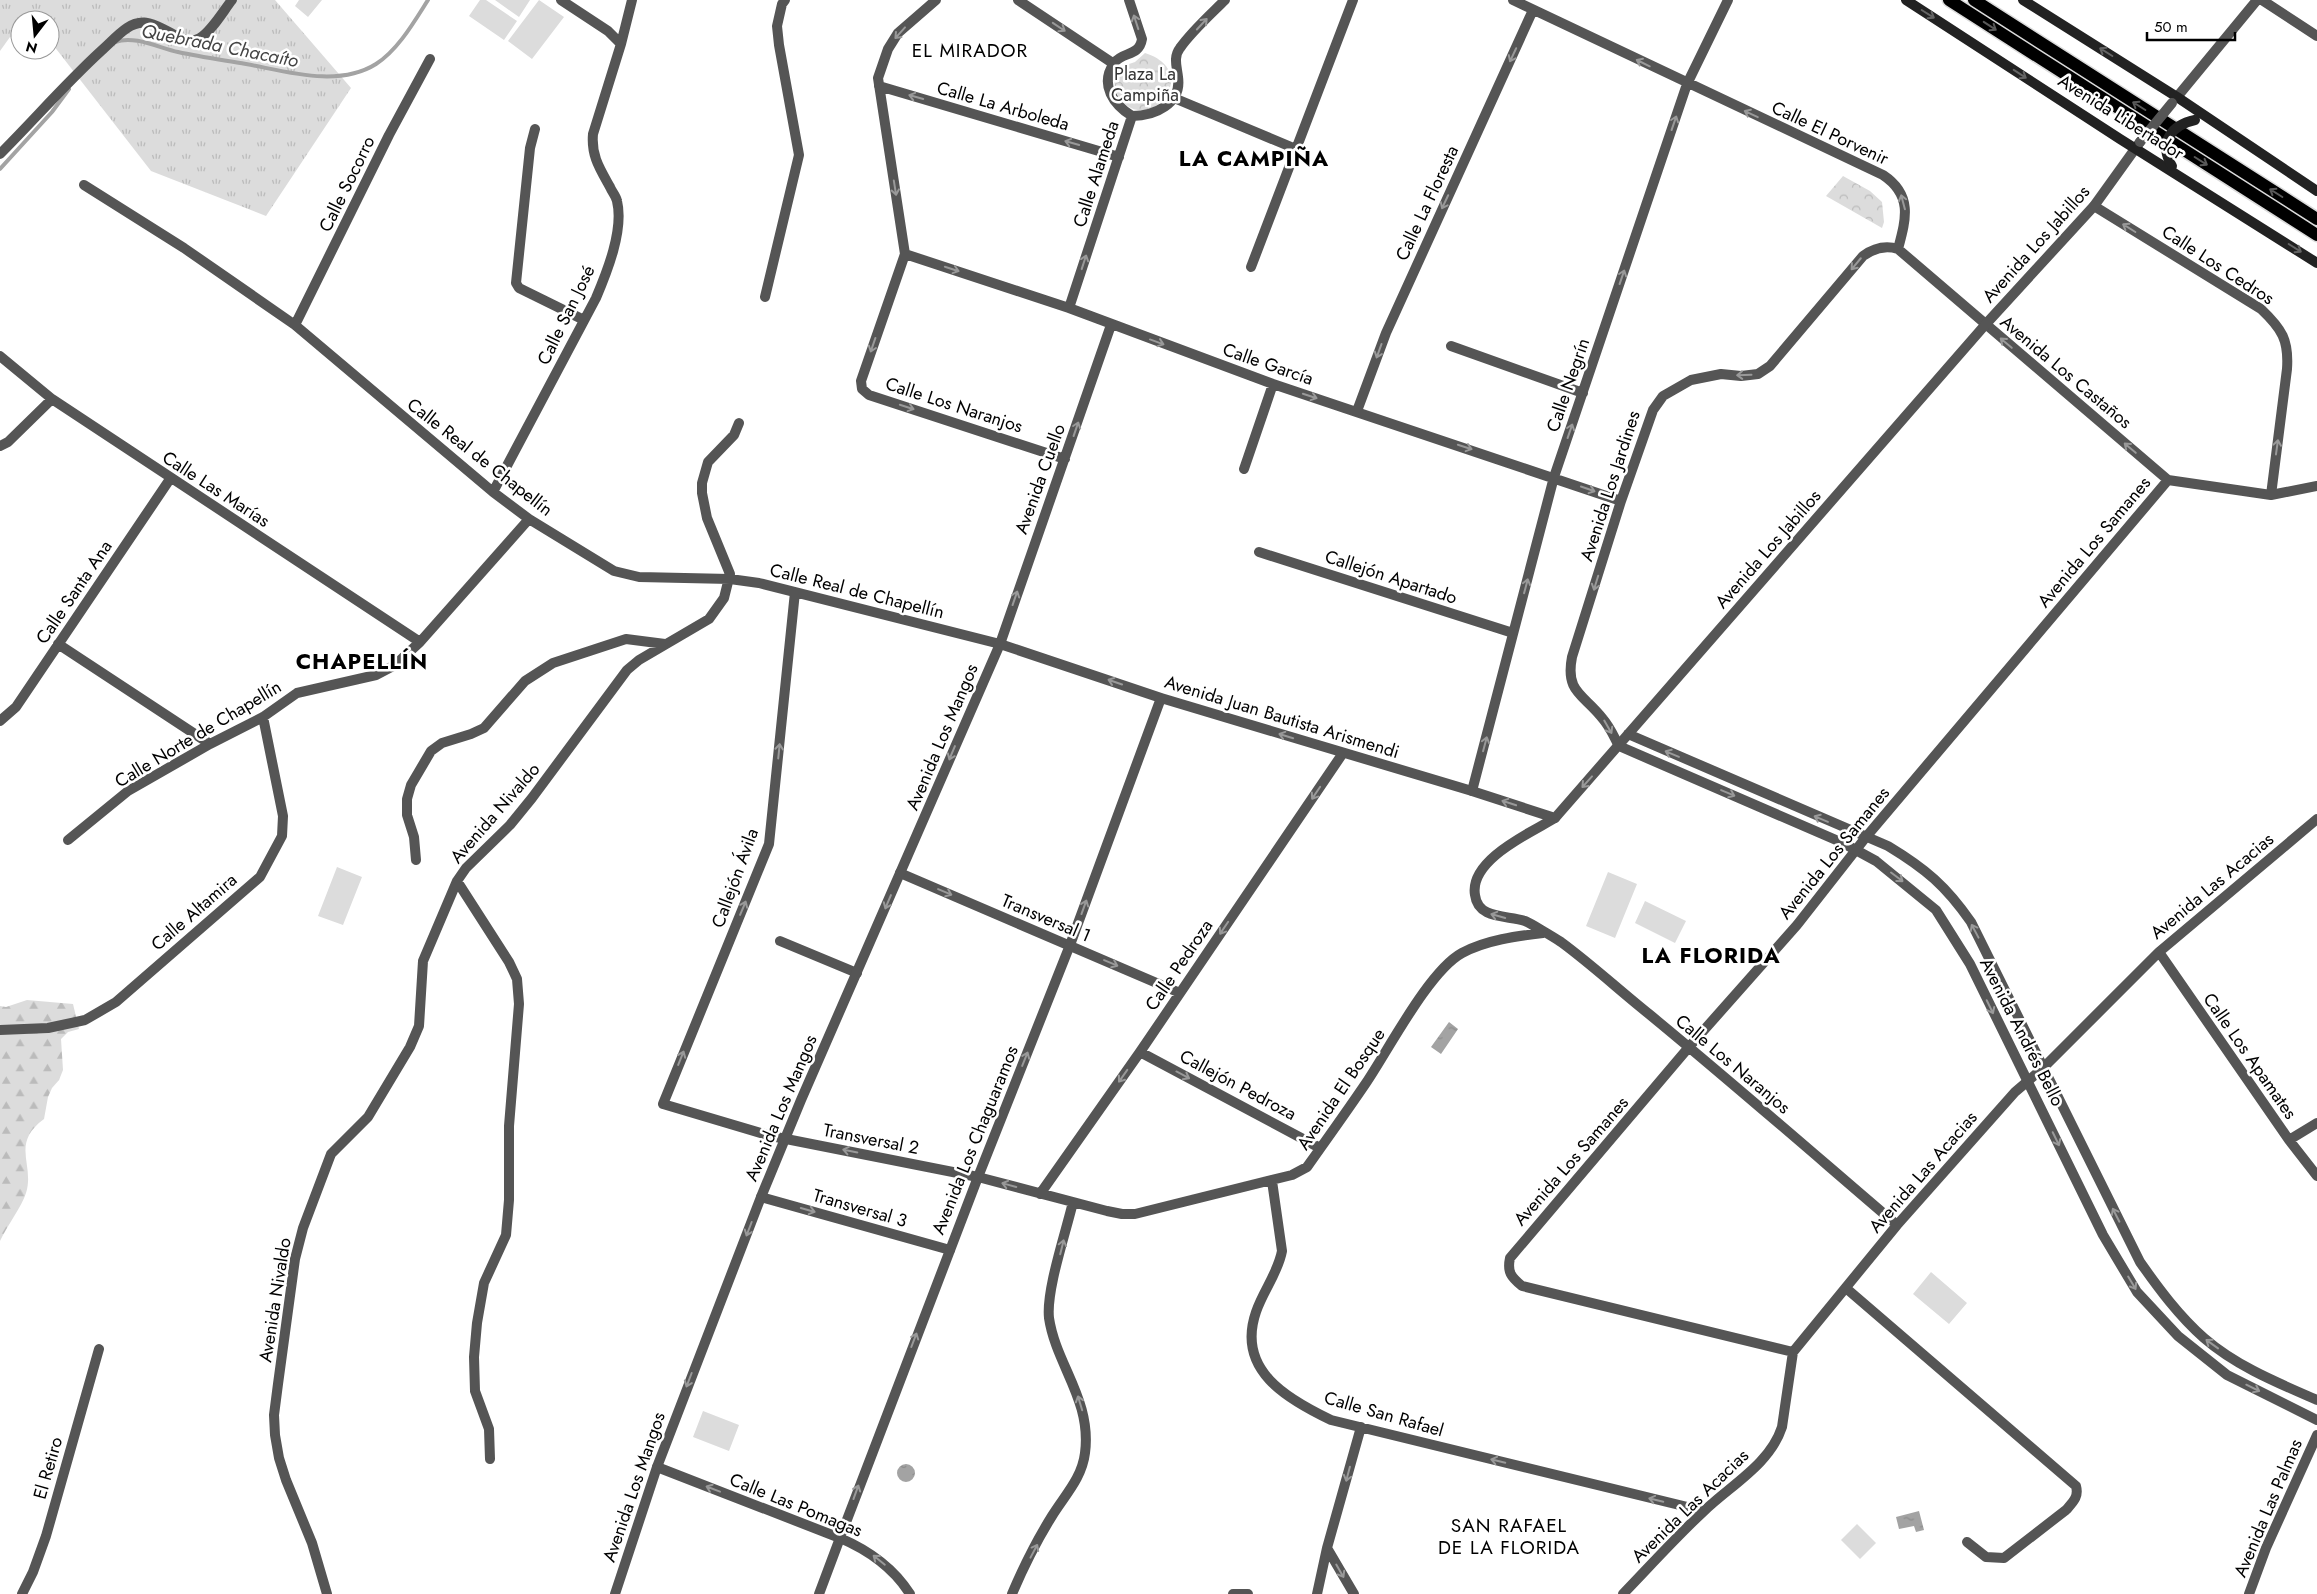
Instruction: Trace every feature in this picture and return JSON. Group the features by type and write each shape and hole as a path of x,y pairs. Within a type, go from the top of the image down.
{"main road":[{"name":"Avenida Libertador","path":"1906,0 2137,145 2181,177 2317,263"},
{"name":"Avenida Libertador","path":"1949,0 2317,235"},
{"name":"Avenida Libertador","path":"1974,0 2317,219"},
{"path":"2023,0 2174,100 2213,122 2317,190"},
{"path":"2181,177 2172,166 2166,150 2170,136 2180,125 2195,120 2213,122"}],"street":[{"path":"0,154 78,72 128,27 152,24 164,28 183,40 192,42 202,37 232,0"},
{"path":"561,0 608,31 621,44"},
{"name":"Calle San José","path":"493,492 596,298 607,271 619,219 617,200 594,159 592,147 593,134 621,44 632,0"},
{"path":"765,297 799,155 778,45 777,26 782,4 785,0"},
{"path":"905,254 878,78 888,49 898,33 936,0"},
{"path":"1018,0 1114,64"},
{"path":"1129,0 1142,39 1141,45 1133,54 1118,60 1114,64 1109,76 1109,89 1113,100 1119,108 1132,116"},
{"path":"1224,0 1179,49 1175,65 1178,89 1174,98 1296,149"},
{"path":"1251,267 1353,0"},
{"name":"Calle El Porvenir","path":"1512,0 1891,181 1903,198 1905,210 1898,250"},
{"name":"Calle Negrín","path":"1472,791 1554,477 1687,84 1728,0"},
{"path":"2174,100 2256,0"},
{"path":"2262,0 2317,36"},
{"name":"Calle La Floresta","path":"1356,412 1386,333 1533,10"},
{"name":"Calle Socorro","path":"294,325 388,135 430,59"},
{"name":"Calle La Arboleda","path":"879,86 1119,157"},
{"name":"Calle Alameda","path":"1068,308 1132,116 1156,112 1174,98"},
{"name":"Avenida Los Jabillos","path":"1543,933 1525,921 1500,917 1487,912 1478,904 1474,895 1479,877 1486,864 1494,855 1555,818 1985,325 2094,206 2137,145 2174,100"},
{"path":"535,129 530,148 528,188 515,276 516,283 519,288 584,320"},
{"name":"Calle Real de Chapellín","path":"84,185 184,248 294,325 493,492 529,519 614,571 627,575 730,579 759,583 1000,644"},
{"name":"Calle Los Cedros","path":"2094,206 2261,309 2285,337 2288,363 2271,495"},
{"name":"Avenida Los Jardines","path":"1619,746 1604,719 1575,689 1569,674 1572,657 1621,501 1652,410 1663,396 1676,387 1703,376 1758,374 1770,366 1863,256 1871,250 1884,247 1898,250"},
{"name":"Avenida Los Castaños","path":"1898,250 2168,480"},
{"name":"Calle García","path":"905,254 1068,308 1273,384 1621,501"},
{"name":"Calle Los Naranjos","path":"905,254 861,381 862,389 869,395 1066,459"},
{"name":"Avenida Cuello","path":"1000,644 1066,459 1111,325"},
{"path":"1451,346 1583,393"},
{"name":"Calle Las Marías","path":"0,356 52,399 420,642"},
{"path":"1244,469 1273,384"},
{"path":"0,446 8,442 52,399"},
{"path":"730,579 730,574 708,518 702,493 702,483 708,462 734,435 739,423"},
{"name":"Calle Santa Ana","path":"0,721 16,708 170,478"},
{"name":"Avenida Los Samanes","path":"1793,1352 1522,1286 1511,1278 1508,1268 1510,1258 1689,1047 1797,925 1866,837 2168,480 2271,495 2317,486"},
{"name":"Calle Norte de Chapellín","path":"68,840 128,791 210,744 263,717 297,693 376,675 395,665 420,642 529,519"},
{"name":"Callejón Apartado","path":"1259,552 1514,634"},
{"name":"Avenida Nivaldo","path":"327,1594 312,1543 278,1458 274,1415 295,1259 303,1228 331,1154 368,1116 410,1047 419,1026 423,961 457,881 466,868 510,825 532,798 627,670 638,660 709,619 724,598 730,579"},
{"name":"Callejón Ávila","path":"663,1104 768,844 795,592"},
{"path":"416,860 414,837 407,815 407,799 410,785 431,751 442,744 484,728 525,682 553,663 626,639 665,644"},
{"path":"58,644 210,744"},
{"name":"Avenida Juan Bautista Arismendi","path":"1000,644 1161,698 1472,791 1555,818"},
{"name":"Avenida Los Mangos","path":"615,1594 656,1467 761,1197 1000,644"},
{"name":"Avenida Los Chaguaramos","path":"819,1594 978,1177 1070,945 1161,698"},
{"name":"Calle Altamira","path":"0,1030 48,1028 85,1020 116,1002 260,877 282,836 283,816 263,717"},
{"name":"Avenida Andrés Bello","path":"1628,734 1888,846 1942,885 1957,902 1983,945 2042,1069 2140,1262 2161,1291 2204,1338 2267,1377 2317,1400"},
{"name":"Avenida Andrés Bello","path":"1619,746 1856,850 1876,861 1936,910 1970,964 2103,1235 2137,1292 2178,1336 2216,1368 2226,1375 2317,1420"},
{"name":"Calle Pedroza","path":"1040,1194 1140,1052 1343,753"},
{"name":"Avenida Las Acacias","path":"1623,1594 1704,1511 1765,1457 1779,1437 1782,1428 1793,1352 1847,1289 1897,1225 2028,1080 2042,1069 2159,952 2317,819"},
{"name":"Transversal 1","path":"900,873 1180,992"},
{"path":"457,881 509,962 517,979 519,1004 508,1126 509,1200 506,1235 502,1249 489,1269 484,1283 477,1322 474,1357 475,1391 489,1429 490,1459"},
{"name":"Calle Los Naranjos","path":"1543,933 1560,942 1689,1047 1897,1225"},
{"name":"Avenida El Bosque","path":"1073,1202 1122,1214 1135,1214 1272,1181 1300,1171 1307,1166 1320,1148 1366,1083 1434,979 1448,963 1463,953 1479,947 1521,936 1543,933"},
{"path":"780,941 857,974"},
{"name":"Calle Los Apamates","path":"2159,952 2289,1140 2317,1176"},
{"name":"Callejón Pedroza","path":"1140,1052 1320,1148"},
{"name":"Transversal 2","path":"663,1104 786,1138 978,1177 1073,1202"},
{"path":"2289,1140 2317,1123"},
{"name":"Calle San Rafael","path":"1272,1181 1282,1252 1280,1263 1256,1312 1252,1333 1254,1353 1260,1368 1284,1394 1297,1404 1331,1420 1704,1511"},
{"name":"Transversal 3","path":"761,1197 950,1250"},
{"path":"1012,1594 1052,1516 1081,1473 1086,1452 1082,1404 1052,1331 1049,1317 1049,1299 1073,1202"},
{"path":"1847,1289 2076,1486 2078,1493 2074,1502 2004,1558 1986,1557 1967,1542"},
{"name":"El Retiro","path":"22,1594 33,1572 46,1536 100,1349"},
{"path":"1317,1594 1327,1548 1361,1427"},
{"name":"Avenida Las Palmas","path":"2249,1594 2266,1548 2317,1435"},
{"name":"Calle Las Pomagas","path":"656,1467 861,1547 880,1560 897,1576 910,1594"},
{"path":"1327,1548 1354,1594"},
{"path":"1233,1594 1248,1594"}],"green space":[{"path":"0,0 275,0 351,88 266,216 151,171 60,54 60,10 10,10 10,37 0,51"},
{"path":"299,0 322,0 308,17 295,6"},
{"path":"480,0 486,0 517,21 504,40 469,16"},
{"path":"495,0 530,0 519,17"},
{"path":"539,0 564,17 532,59 508,41"},
{"name":"Plaza La Campiña","path":"1145,53 1162,62 1170,73 1171,85 1166,96 1157,105 1146,110 1134,109 1119,97 1115,89 1115,77 1117,68 1135,62"},
{"path":"1843,176 1870,191 1882,202 1884,222 1882,228 1826,196"},
{"path":"337,867 362,877 343,925 318,916"},
{"path":"1608,872 1637,884 1615,938 1586,926"},
{"path":"1645,901 1686,921 1675,943 1635,923"},
{"path":"27,1000 73,1004 79,1029 68,1032 61,1039 63,1070 48,1097 44,1119 28,1137 26,1146 28,1183 26,1193 0,1241 0,1006 6,1007"},
{"path":"1931,1272 1967,1303 1949,1324 1913,1294"},
{"path":"703,1411 739,1425 729,1451 693,1437"},
{"path":"1857,1524 1876,1543 1860,1559 1841,1540"}],"water":[{"path":"1449,1022 1458,1029 1441,1054 1431,1047"},
{"path":"906,1464 912,1467 915,1473 912,1479 906,1482 900,1479 897,1473 900,1467"},
{"path":"1919,1511 1924,1530 1916,1532 1914,1526 1899,1529 1896,1517"}],"waterway":[{"name":"Quebrada Chacaíto","path":"115,42 123,40 139,41 187,54 311,76 345,75 361,71 384,58 405,35 428,0"},
{"name":"Quebrada Chacaíto","path":"0,169 52,112 69,89"}],"district":[{"name":"EL MIRADOR","path":"970,50"},
{"name":"LA CAMPIÑA","path":"1254,158"},
{"name":"CHAPELLÍN","path":"362,661"},
{"name":"LA FLORIDA","path":"1711,955"},
{"name":"SAN RAFAEL DE LA FLORIDA","path":"1509,1536"}]}
